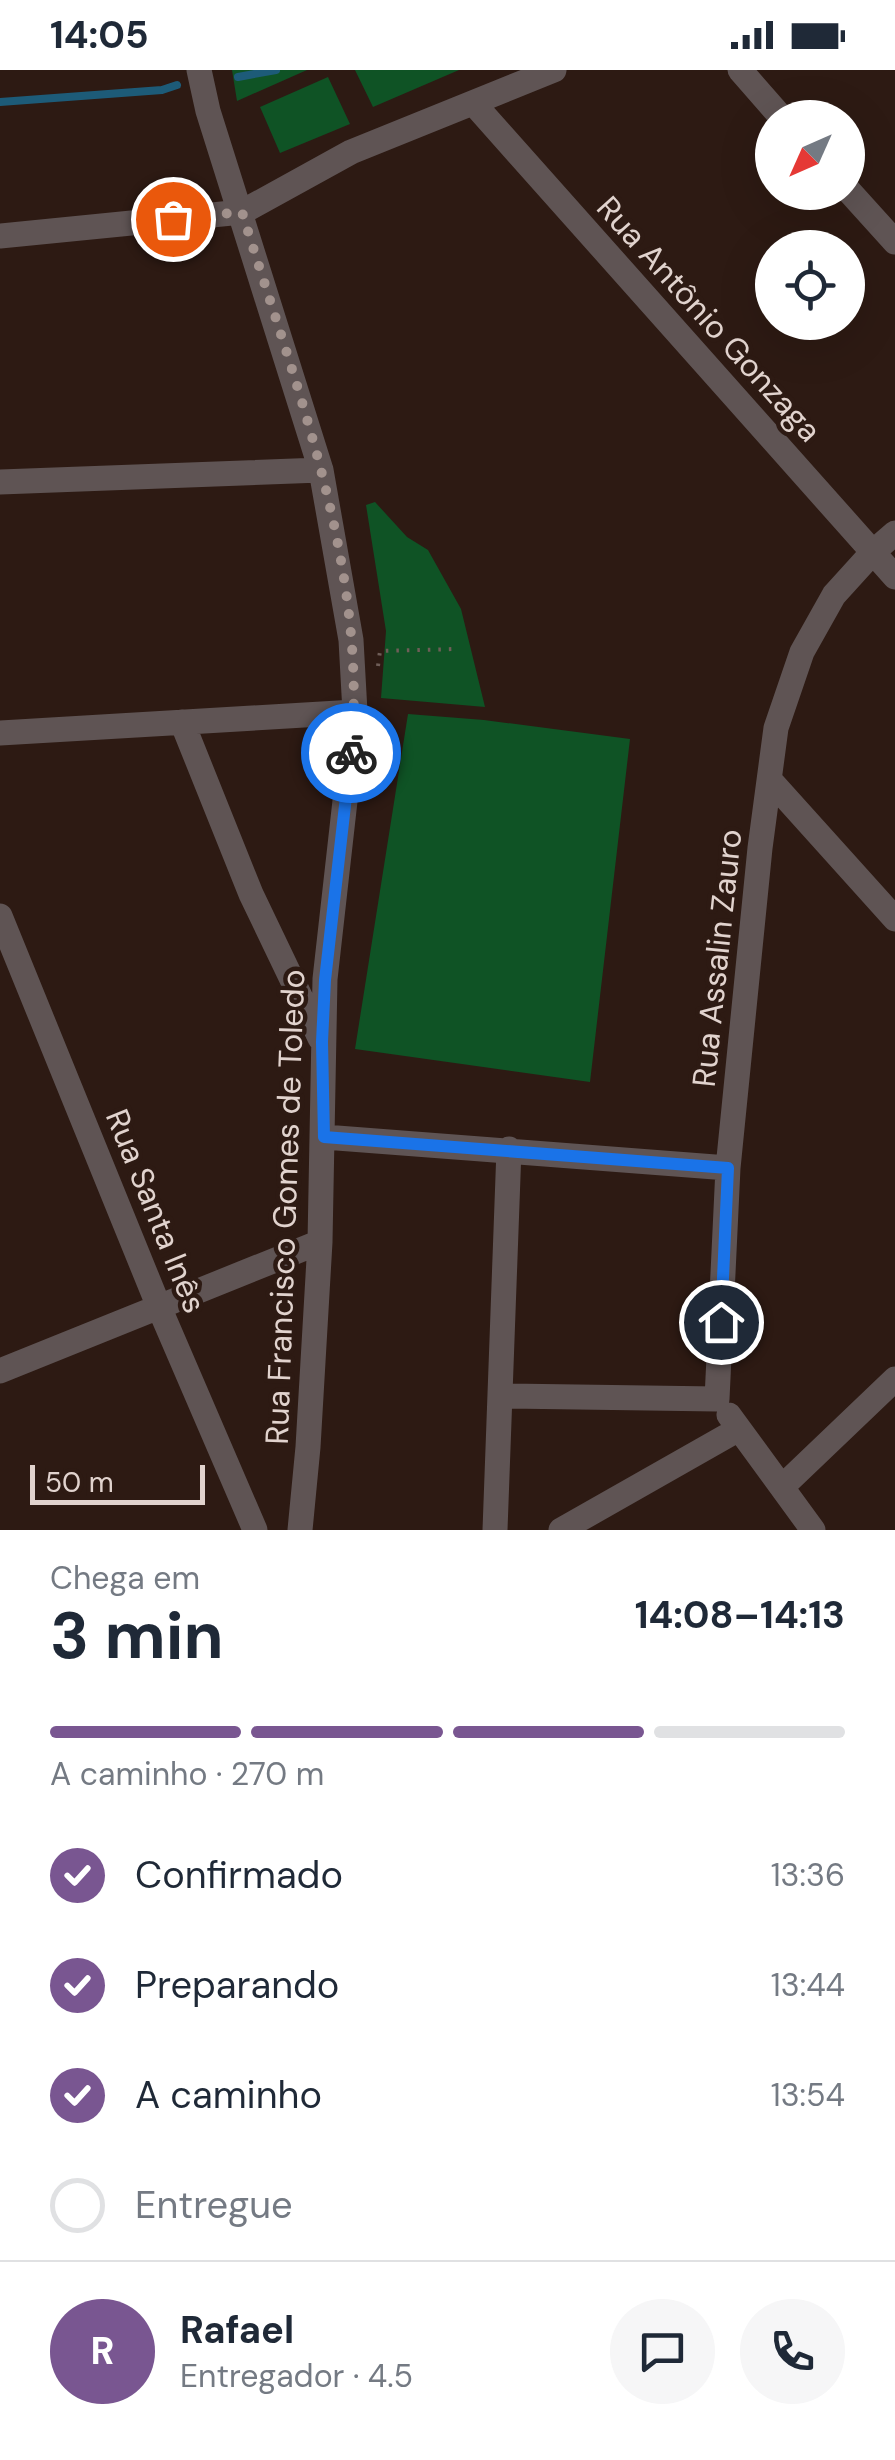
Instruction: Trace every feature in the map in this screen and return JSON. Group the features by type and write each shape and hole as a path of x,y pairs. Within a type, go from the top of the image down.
{"street":[{"name":"Rua Francisco Gomes de Toledo","path":"199,70 208,111 322,470 351,640 355,712 325,980 320,1242 300,1530"},
{"path":"0,236 242,212 351,152 554,70"},
{"path":"740,70 766,100"},
{"name":"Rua Antônio Gonzaga","path":"475,105 895,577"},
{"path":"865,209 895,242"},
{"path":"0,482 322,470"},
{"name":"Rua Assalin Zauro","path":"717,1399 728,1168 776,728 802,652 834,595 895,533"},
{"path":"0,733 355,712"},
{"path":"182,722 251,894 322,1042"},
{"path":"770,780 895,919"},
{"name":"Rua Santa Inês","path":"0,916 255,1530"},
{"path":"324,1137 728,1168"},
{"path":"495,1530 509,1149"},
{"path":"0,1372 320,1242"},
{"path":"782,1487 895,1379"},
{"path":"500,1396 717,1399 813,1530"},
{"path":"561,1530 739,1429"}],"path":[{"path":"380,651 455,649"}],"green space":[{"path":"232,70 307,70 237,101"},
{"path":"355,70 459,70 373,107"},
{"path":"328,77 350,124 280,153 260,107"},
{"path":"375,502 407,537 428,550 461,609 485,707 381,698 386,631 366,505"},
{"path":"408,714 630,739 590,1082 355,1049"}],"waterway":[{"path":"238,77 276,70"},
{"path":"0,102 162,90 177,85"}],"way so far":[{"path":"173,219 242,212 322,470 351,640 355,712 351,753"}],"route":[{"path":"351,753 325,980 324,1137 728,1168 721,1322"}]}
